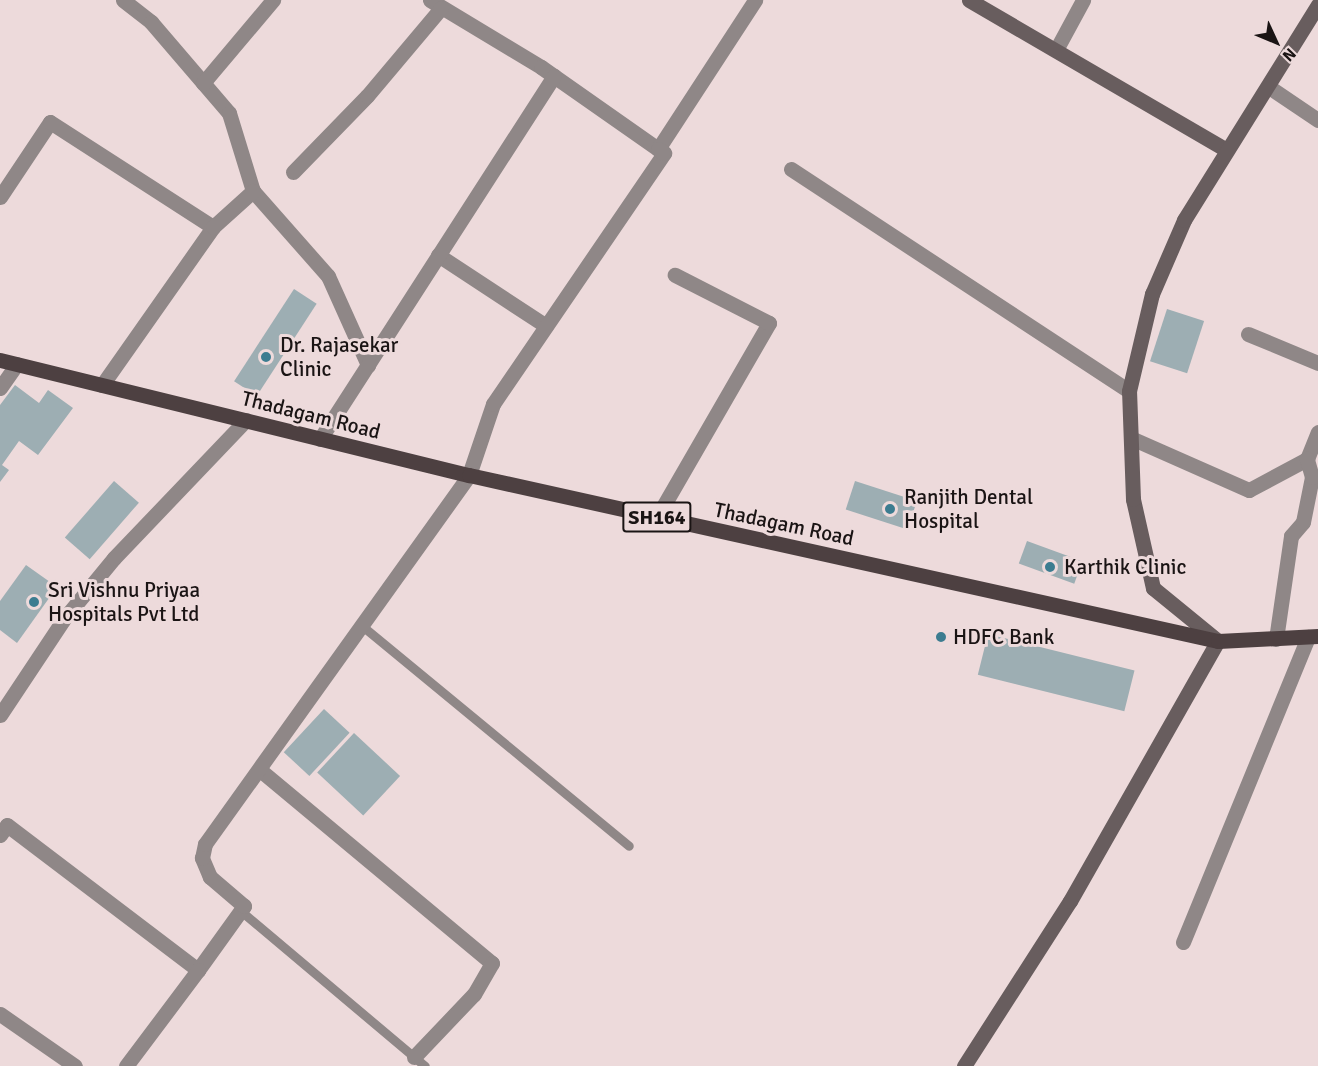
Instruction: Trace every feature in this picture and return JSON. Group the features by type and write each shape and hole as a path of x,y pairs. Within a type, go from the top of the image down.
{"main road":[{"path":"969,0 1227,150"},
{"path":"964,1066 1070,901 1218,641 1153,588 1133,498 1129,391 1152,294 1184,220 1318,5"},
{"name":"Thadagam Road","path":"0,360 469,475 1218,641 1313,637"}],"street":[{"path":"123,0 151,22 229,113 253,191 328,276 368,365"},
{"path":"203,82 273,0"},
{"path":"657,149 755,0"},
{"path":"1056,50 1083,0"},
{"path":"1312,0 1318,5"},
{"path":"126,1066 242,912 244,906 240,900 210,877 202,858 205,844 469,475 493,404 664,153 554,76 435,4 367,96 293,172"},
{"path":"320,439 554,76"},
{"path":"1269,87 1318,120"},
{"path":"0,198 50,122 213,227"},
{"path":"791,169 1129,391"},
{"path":"102,385 213,227 253,191"},
{"path":"438,255 546,326"},
{"path":"657,517 769,323 675,275"},
{"path":"1248,334 1318,363"},
{"path":"0,388 17,364"},
{"path":"0,714 63,620 114,558 246,420"},
{"path":"1276,639 1291,536 1302,522 1312,477 1307,459 1318,432"},
{"path":"1131,438 1249,490 1307,459"},
{"path":"1183,942 1313,637"},
{"path":"260,770 492,963 474,994 419,1061"},
{"path":"2,825 198,970"},
{"path":"0,1014 75,1066"}],"lane":[{"path":"361,625 629,846"},
{"path":"242,912 419,1061"}],"building":[{"path":"294,289 317,304 257,396 234,381"},
{"path":"1167,309 1204,321 1187,373 1150,361"},
{"path":"15,385 39,403 48,390 73,408 38,455 19,441 2,465 9,470 0,482 0,405"},
{"path":"114,481 139,503 90,559 65,538"},
{"path":"855,481 917,501 908,530 846,510"},
{"path":"1027,541 1082,561 1074,584 1019,564"},
{"path":"26,565 57,587 17,643 0,630 0,601"},
{"path":"988,634 1135,671 1124,711 978,675"},
{"path":"324,709 350,733 309,776 284,752"},
{"path":"354,733 400,776 363,815 317,772"}],"place":[{"name":"Dr. Rajasekar Clinic","path":"266,357"},
{"name":"Ranjith Dental Hospital","path":"890,509"},
{"name":"Karthik Clinic","path":"1050,567"},
{"name":"Sri Vishnu Priyaa Hospitals Pvt Ltd","path":"34,602"},
{"name":"HDFC Bank","path":"941,637"}]}
